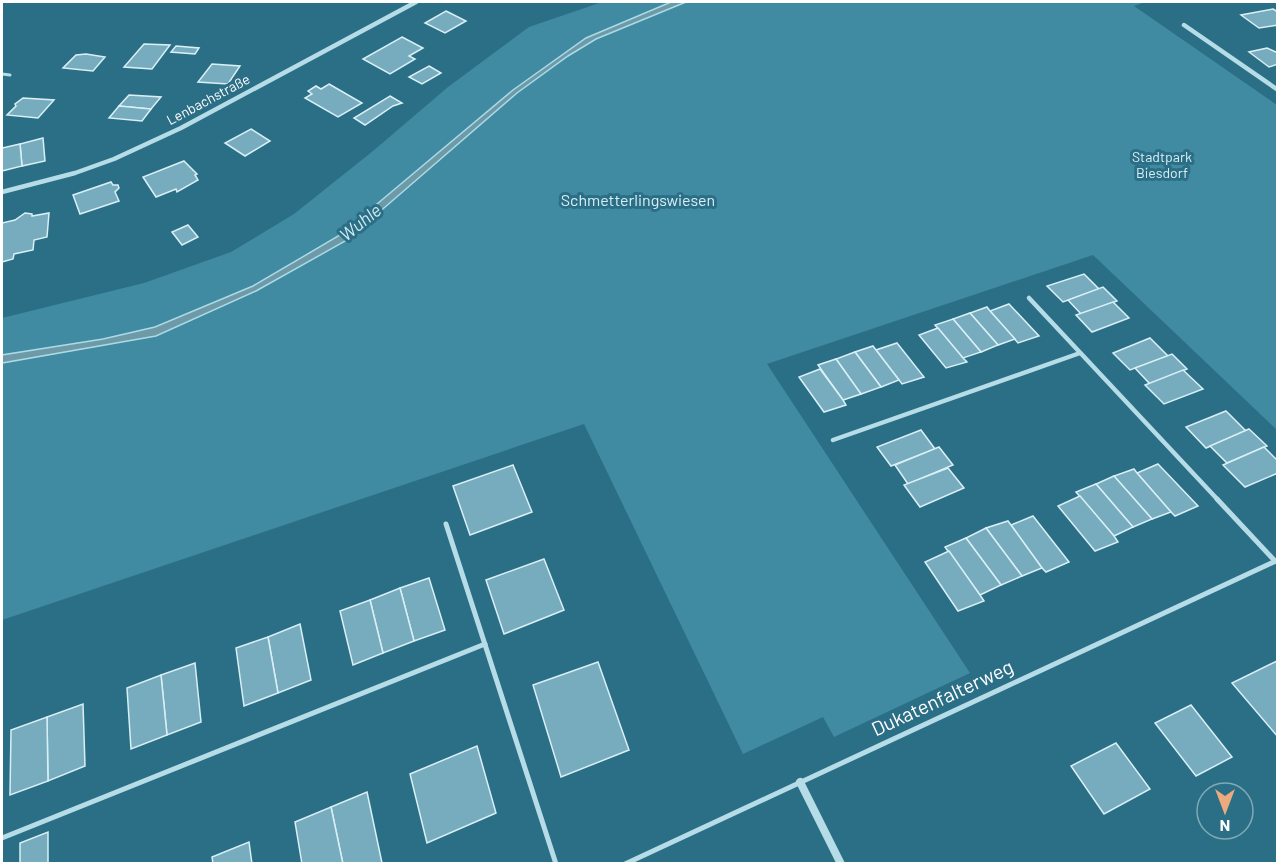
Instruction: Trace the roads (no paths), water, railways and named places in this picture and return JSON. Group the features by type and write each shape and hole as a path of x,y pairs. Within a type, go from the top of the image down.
{"street":[{"name":"Lenbachstraße","path":"2,192 75,173 114,159 181,128 416,2"},
{"path":"1185,25 1278,90"},
{"path":"800,782 841,864"}],"lane":[{"path":"2,74 10,75"},
{"name":"Dukatenfalterweg","path":"625,864 1276,560 1029,298"},
{"path":"834,440 1080,353"},
{"path":"446,524 556,864"},
{"path":"2,838 485,644"}],"water":[{"name":"Wuhle","path":"671,2 686,2 596,39 568,56 517,93 347,240 256,291 156,336 2,363 2,355 103,339 155,327 253,286 340,235 513,90 586,38"}],"park label":[{"name":"Stadtpark Biesdorf","path":"1162,164"},
{"name":"Schmetterlingswiesen","path":"638,199"}]}
